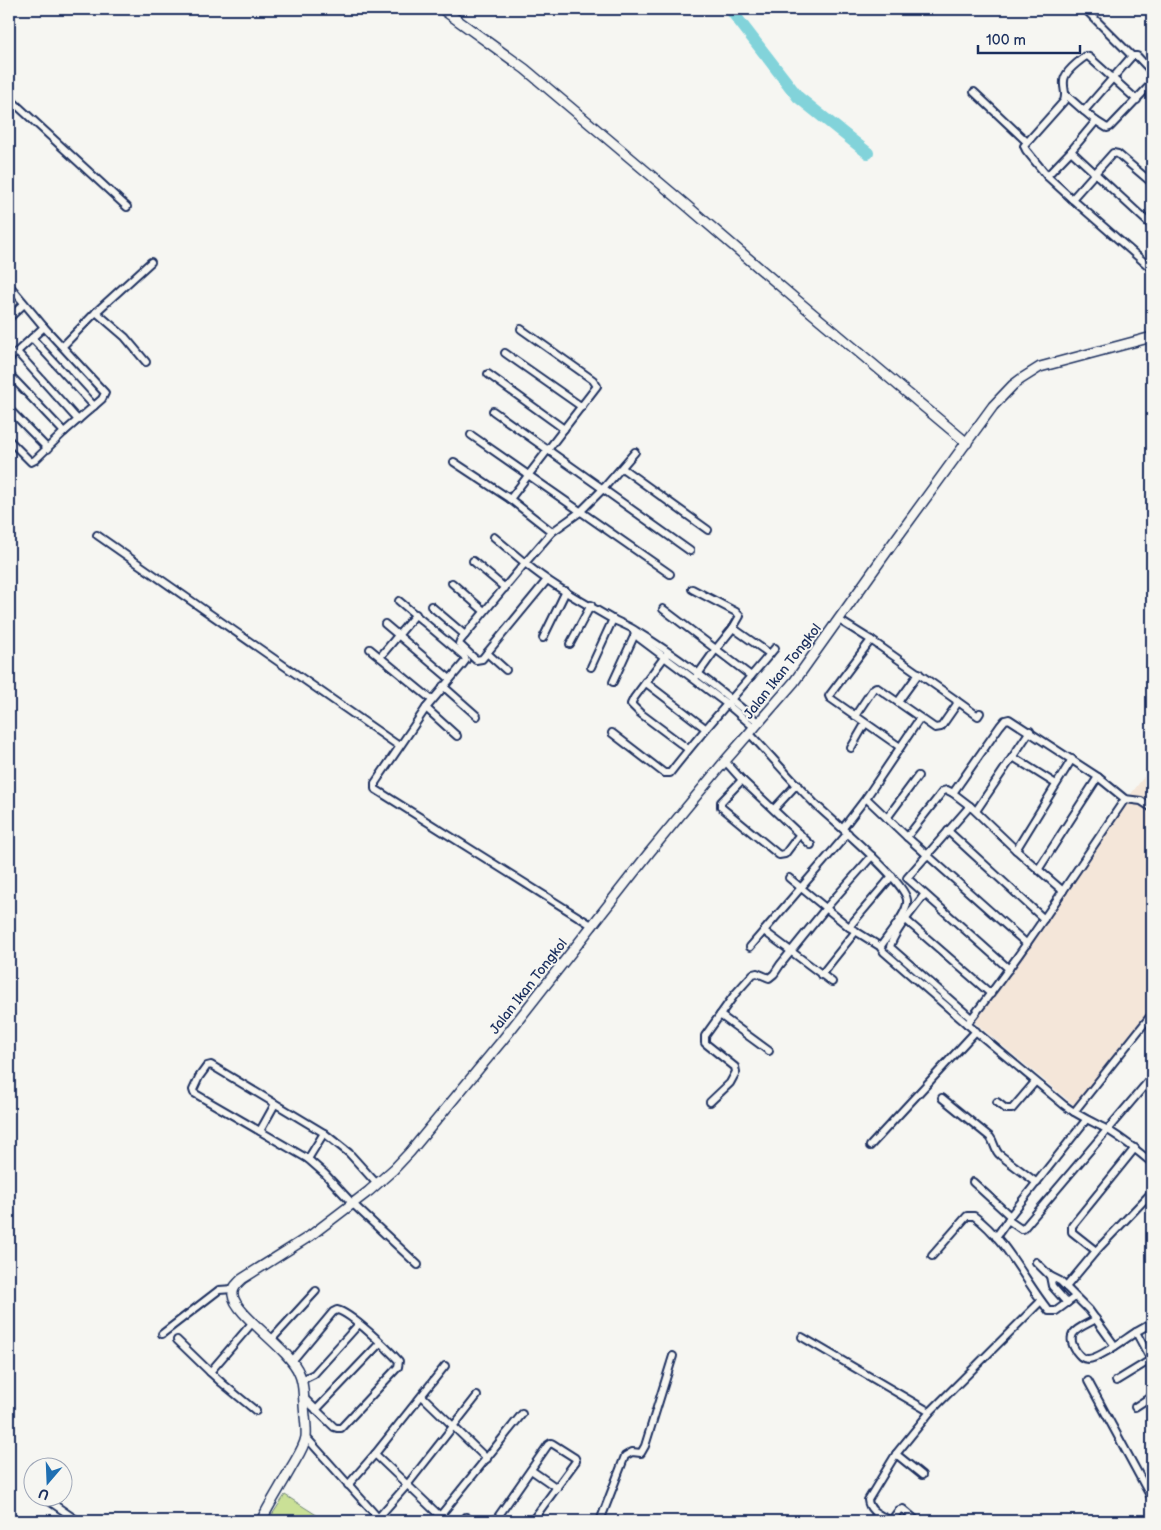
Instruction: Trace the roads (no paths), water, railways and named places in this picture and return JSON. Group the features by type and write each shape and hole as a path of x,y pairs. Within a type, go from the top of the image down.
{"street":[{"path":"442,9 524,69 967,443"},
{"path":"1084,9 1132,56 1136,56 1152,72"},
{"path":"1137,100 1086,56 1066,75 1064,81 1066,95 1064,101 1024,146 1047,176 1152,269"},
{"path":"1084,111 1132,56"},
{"path":"1066,95 1096,121 1104,127 1110,128 1152,83"},
{"path":"974,92 1027,142"},
{"path":"9,98 127,207"},
{"path":"1047,176 1071,152 1096,121"},
{"path":"1071,152 1152,226"},
{"path":"1072,199 1094,173 1116,152 1152,183"},
{"path":"63,346 96,312 152,262"},
{"path":"9,285 44,327 105,393 102,399 64,432 48,449 31,462 9,440"},
{"path":"9,318 24,304"},
{"path":"96,312 125,336 146,362"},
{"path":"9,359 44,327"},
{"path":"510,499 597,386 596,382 521,329"},
{"name":"Jalan Ikan Tongkol","path":"233,1289 242,1279 292,1249 376,1184 401,1162 501,1042 649,853 725,761 794,682 893,543 1004,394 1020,379 1040,368 1152,337"},
{"path":"32,338 94,406"},
{"path":"17,352 78,420"},
{"path":"506,352 582,407"},
{"path":"9,374 64,432"},
{"path":"488,374 564,429"},
{"path":"9,411 48,449"},
{"path":"493,411 690,551"},
{"path":"471,434 670,574"},
{"path":"547,580 482,659 476,660 459,644 464,635 552,532 580,512 635,452"},
{"path":"454,462 510,499 552,532"},
{"path":"622,468 708,530"},
{"path":"97,535 399,746"},
{"path":"494,537 547,580 635,631 729,702 755,728 797,784 815,804 872,856 892,876 906,895 907,904 881,947"},
{"path":"473,560 505,588"},
{"path":"452,583 484,611"},
{"path":"692,589 739,614 740,618 696,677"},
{"path":"543,638 566,591"},
{"path":"399,601 466,658 432,700 399,746 375,783 375,789 592,926"},
{"path":"570,644 591,605"},
{"path":"431,606 464,635"},
{"path":"663,609 751,676"},
{"path":"380,657 416,614"},
{"path":"591,667 613,619"},
{"path":"839,620 871,640 978,716 980,712"},
{"path":"385,624 450,679"},
{"path":"733,628 770,654"},
{"path":"613,682 635,631"},
{"path":"871,640 829,696 865,724 900,747"},
{"path":"612,733 664,773 670,773 688,748 775,648"},
{"path":"370,649 432,700"},
{"path":"487,653 506,670"},
{"path":"666,655 634,698 632,706 688,748"},
{"path":"898,702 919,674"},
{"path":"645,682 706,728"},
{"path":"444,686 477,716"},
{"path":"856,716 875,688 878,688 935,728 941,727 957,704 957,701"},
{"path":"426,708 457,736"},
{"path":"750,947 801,888 845,831 920,718"},
{"path":"953,793 1005,720 1009,719 1098,776 1125,799 1141,801 1152,808"},
{"path":"851,748 865,724"},
{"path":"976,811 1030,731"},
{"path":"1013,756 1056,784"},
{"path":"1016,850 1072,759"},
{"path":"725,761 742,780 811,845"},
{"path":"887,818 918,776"},
{"path":"1038,870 1098,776"},
{"path":"742,780 721,802 721,807 779,855 785,854 800,834"},
{"path":"774,809 797,784"},
{"path":"907,837 942,791 947,790 976,811 1016,850 1063,891"},
{"path":"866,798 1027,944"},
{"path":"969,1021 1027,944 1125,799"},
{"path":"970,806 907,878 1009,969"},
{"path":"948,832 1044,919"},
{"path":"710,1102 730,1083 736,1072 735,1068 705,1043 705,1036 735,994 753,974 757,973 769,978 774,974 790,951 872,856"},
{"path":"849,927 892,876"},
{"path":"789,878 849,927 881,947 884,952 969,1021"},
{"path":"924,895 890,946 969,1021 976,1031 1035,1082 1086,1120 1108,1130 1151,1159"},
{"path":"906,920 991,994"},
{"path":"764,931 832,982"},
{"path":"821,975 856,932"},
{"path":"1074,1112 1152,1014"},
{"path":"720,1015 769,1051"},
{"path":"870,1146 976,1031"},
{"path":"376,1184 349,1153 324,1133 211,1065 207,1066 194,1085 194,1093 308,1159 418,1265"},
{"path":"973,1182 1009,1218 1023,1229 1152,1078"},
{"path":"997,1102 1006,1110 1012,1109 1035,1082"},
{"path":"942,1098 990,1136 995,1143 996,1152 1037,1183"},
{"path":"260,1131 275,1104"},
{"path":"996,1237 1086,1120"},
{"path":"308,1159 324,1133"},
{"path":"1096,1251 1072,1232 1072,1226 1135,1148"},
{"path":"1066,1287 1096,1251 1152,1192"},
{"path":"932,1256 967,1216 970,1215 980,1221 996,1237 1015,1261 1041,1301 1051,1312 1056,1311 1076,1297"},
{"path":"1036,1262 1076,1297 1096,1319 1114,1346"},
{"path":"1050,1276 1052,1286 1067,1303"},
{"path":"162,1334 219,1290 233,1289 236,1304 292,1360 302,1380 306,1437 300,1452 261,1521"},
{"path":"272,1339 316,1291"},
{"path":"917,1521 903,1509 899,1510 891,1521 871,1510 868,1500 896,1454 930,1412 1041,1301"},
{"path":"292,1360 333,1312 341,1310 400,1361 398,1367 341,1428 334,1427 303,1397"},
{"path":"1096,1319 1074,1332 1071,1336 1070,1342 1084,1359 1090,1359 1152,1323"},
{"path":"210,1372 253,1322"},
{"path":"302,1380 314,1374 359,1324"},
{"path":"1116,1381 1152,1360 1136,1332"},
{"path":"802,1337 930,1412"},
{"path":"177,1340 222,1384 256,1411"},
{"path":"316,1410 380,1343"},
{"path":"600,1521 626,1456 632,1452 641,1453 645,1446 673,1356"},
{"path":"348,1485 445,1366"},
{"path":"1088,1381 1152,1499"},
{"path":"422,1396 487,1459"},
{"path":"306,1437 379,1520 478,1396"},
{"path":"1135,1407 1152,1396"},
{"path":"375,1454 438,1519 522,1414"},
{"path":"495,1521 551,1443 576,1458 575,1464 532,1521"},
{"path":"896,1454 922,1475"},
{"path":"531,1470 557,1488"},
{"path":"59,1508 78,1521"}],"waterway":[{"path":"730,9 798,97 868,153"}]}
